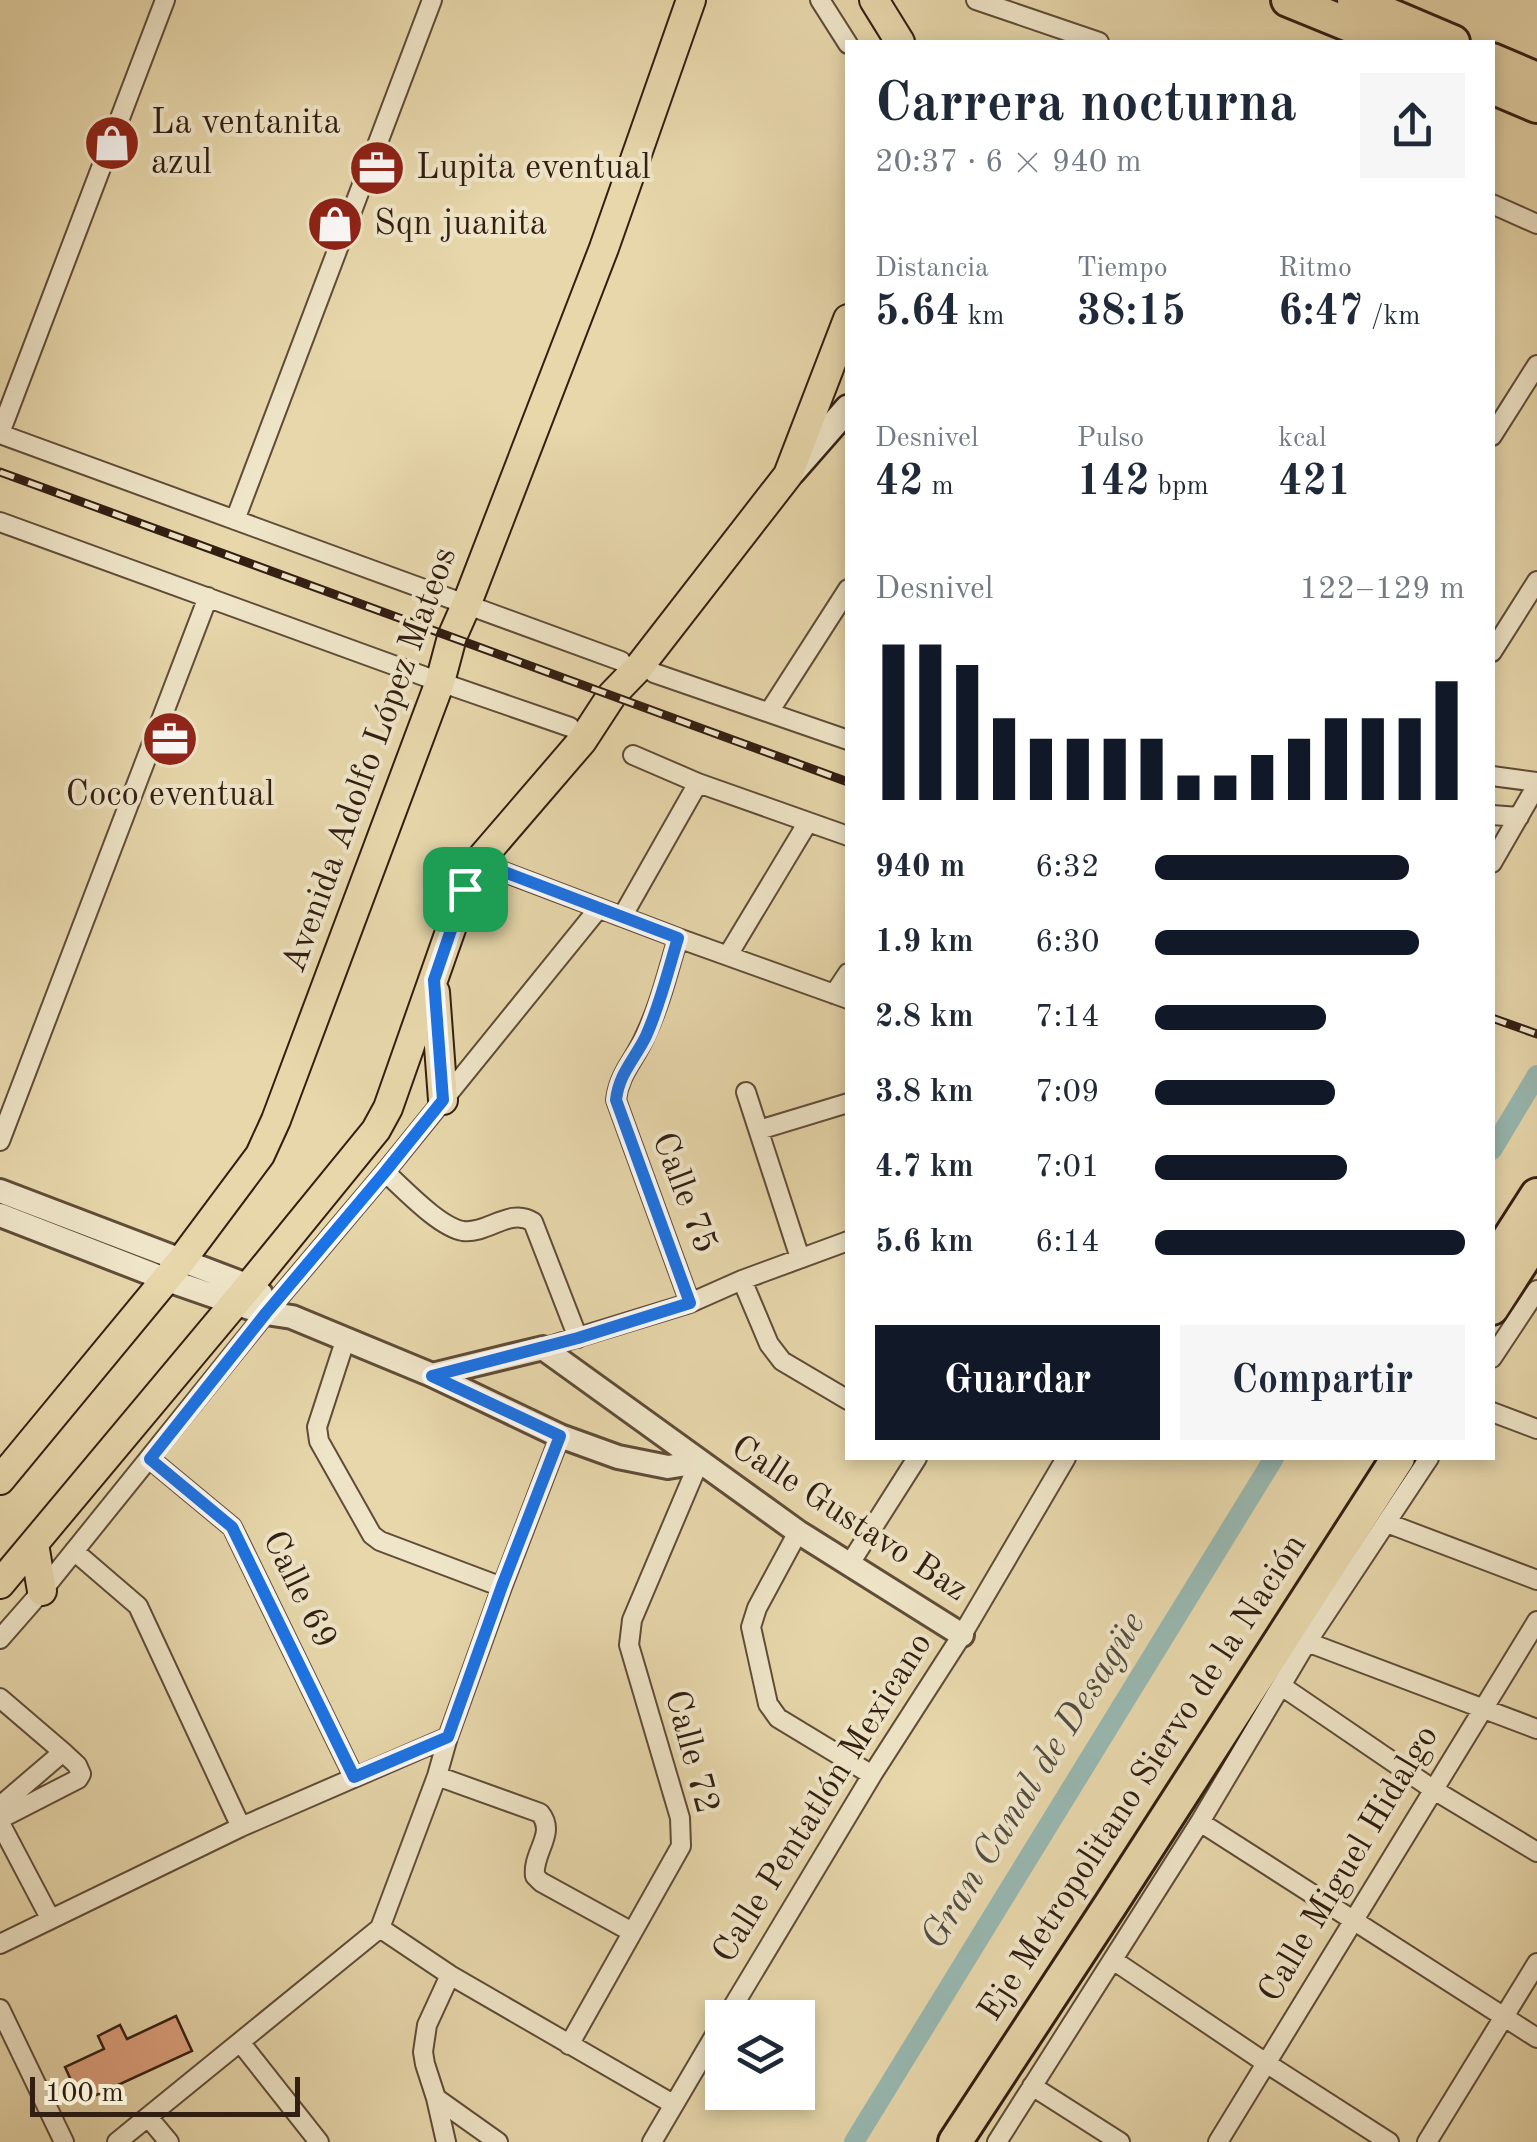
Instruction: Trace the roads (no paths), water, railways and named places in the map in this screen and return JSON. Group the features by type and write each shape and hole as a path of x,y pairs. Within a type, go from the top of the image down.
{"highway":[{"path":"1288,0 1386,40"},
{"path":"1354,0 1447,40"},
{"path":"1495,61 1537,79"},
{"path":"1495,88 1537,106"},
{"path":"1495,1261 1537,1195"},
{"path":"1495,1303 1537,1238"},
{"name":"Eje Metropolitano Siervo de la Nación","path":"931,2142 1370,1460"},
{"name":"Eje Metropolitano Siervo de la Nación","path":"955,2142 1397,1460"}],"main road":[{"name":"Avenida Adolfo López Mateos","path":"0,1480 173,1270 260,1154 276,1120 440,682 452,637 604,248 691,0"},
{"path":"874,0 899,40"},
{"path":"788,476 845,327"},
{"path":"0,1584 362,1149 388,1108 478,862 582,741 612,695 639,667 788,476 845,411"},
{"path":"434,980 443,1100"},
{"path":"34,1544 42,1591"}],"street":[{"path":"165,0 0,434 620,661"},
{"path":"235,520 432,0"},
{"path":"820,0 845,40"},
{"path":"976,0 1092,40"},
{"path":"1495,207 1537,224"},
{"path":"1495,431 1537,366"},
{"path":"0,522 570,727"},
{"path":"1495,647 1537,582"},
{"path":"769,712 845,594"},
{"path":"0,1142 208,597"},
{"path":"654,673 845,739"},
{"path":"633,756 845,835"},
{"path":"1495,777 1537,784 1495,858"},
{"path":"622,917 698,783"},
{"path":"1495,814 1519,817"},
{"path":"728,955 808,822"},
{"path":"478,862 841,996"},
{"path":"0,1638 278,1311 336,1232 599,908"},
{"name":"Calle 75","path":"678,938 660,998 644,1038 618,1084 616,1100 690,1303"},
{"path":"746,1092 800,1258"},
{"path":"759,1130 845,1104"},
{"path":"385,1172 446,1224 463,1230 481,1230 516,1217 533,1222 578,1338"},
{"path":"0,1191 173,1270"},
{"path":"310,1211 336,1232"},
{"path":"0,1216 173,1270"},
{"path":"432,1376 543,1348 690,1303 845,1242"},
{"name":"Calle Gustavo Baz","path":"173,1270 241,1295 618,1458 668,1468 698,1462"},
{"path":"742,1280 769,1344 782,1361 845,1398"},
{"path":"1495,1353 1537,1290"},
{"path":"345,1341 318,1426 320,1441 372,1535 502,1586"},
{"name":"Calle Gustavo Baz","path":"543,1348 798,1532 962,1635"},
{"path":"1495,1413 1537,1429"},
{"path":"117,2142 380,1928 560,1436"},
{"name":"Calle 69","path":"150,1459 232,1527 354,1777"},
{"path":"849,1565 916,1460"},
{"name":"Calle Pentatlón Mexicano","path":"736,2000 962,1635 1065,1460"},
{"path":"997,2142 1200,1822 1307,1642 1427,1460"},
{"name":"Calle 72","path":"569,2044 681,1846 680,1818 629,1645 632,1620 698,1462"},
{"path":"1387,1523 1537,1580"},
{"path":"798,1532 757,1608 751,1628 768,1704 778,1718 872,1775"},
{"path":"74,1552 138,1606 241,1827"},
{"name":"Calle Miguel Hidalgo","path":"1218,2142 1537,1620"},
{"path":"1307,1642 1537,1729"},
{"path":"1282,1686 1434,1790 1537,1852"},
{"path":"0,1698 77,1765 81,1774 0,1821 50,1918"},
{"path":"0,1944 241,1827 448,1737"},
{"path":"0,1806 63,1752"},
{"path":"437,1776 540,1813 546,1821 547,1833 536,1858 535,1876 632,1932"},
{"path":"1200,1822 1537,2038"},
{"path":"380,1928 450,1975 674,2104"},
{"path":"1113,1960 1389,2142"},
{"path":"1427,2142 1537,1963"},
{"path":"446,2142 424,2064 424,2039 432,2010 450,1975"},
{"path":"0,2008 64,2142"},
{"path":"240,2042 319,2142"},
{"name":"Calle Pentatlón Mexicano","path":"652,2142 705,2052"},
{"path":"1032,2086 1120,2142"},
{"path":"436,2098 498,2142"},
{"path":"148,2116 168,2142"}],"waterway":[{"name":"Gran Canal de Desagüe","path":"1495,1145 1537,1075"},
{"name":"Gran Canal de Desagüe","path":"854,2142 1273,1460"}],"railway":[{"path":"0,472 845,781"},
{"path":"1495,1019 1537,1034"}],"place":[{"name":"La ventanita azul","path":"112,143"},
{"name":"Lupita eventual","path":"377,168"},
{"name":"Sqn juanita","path":"335,224"},
{"name":"Coco eventual","path":"170,739"}]}
